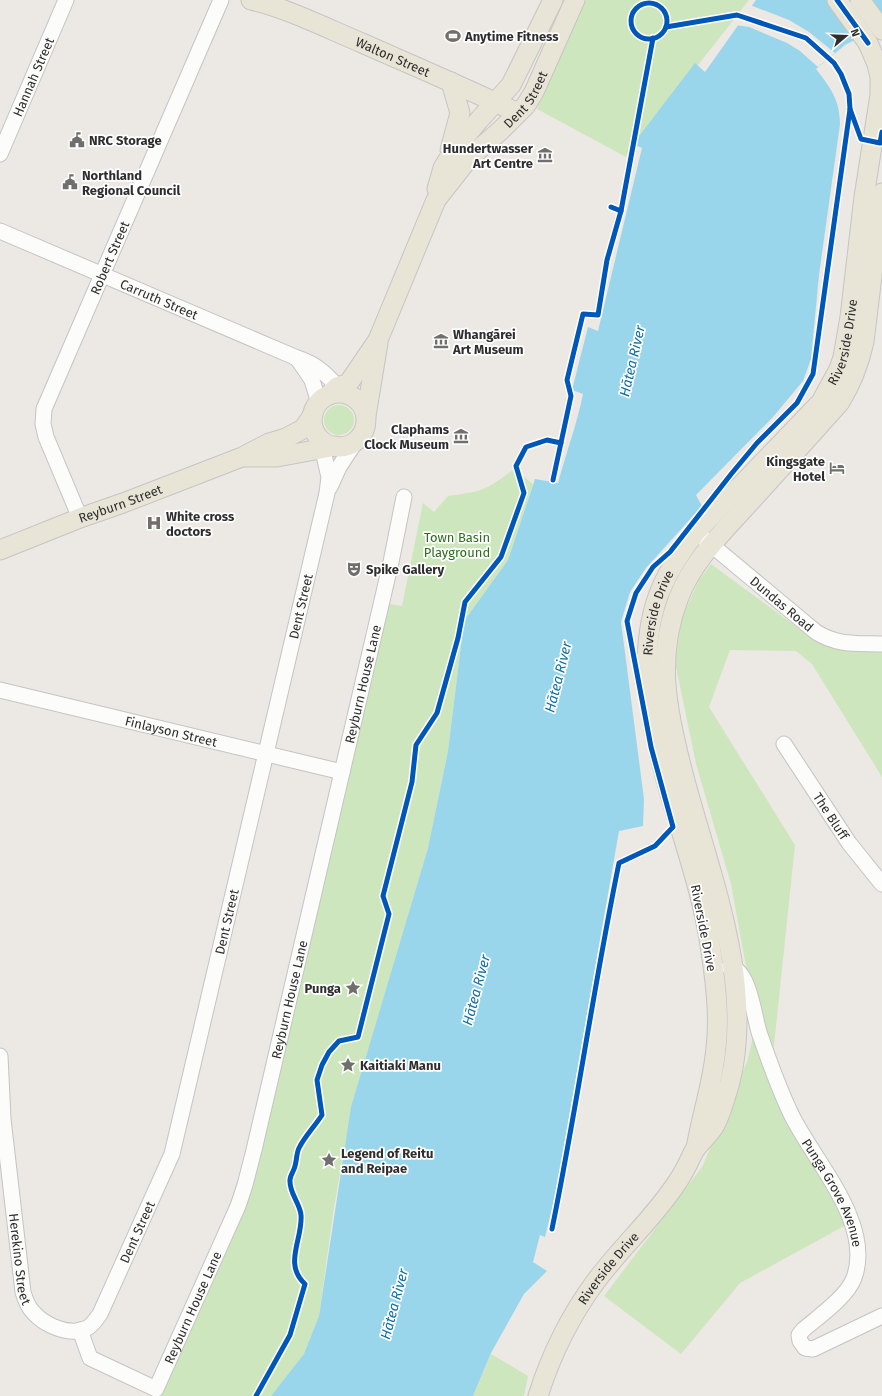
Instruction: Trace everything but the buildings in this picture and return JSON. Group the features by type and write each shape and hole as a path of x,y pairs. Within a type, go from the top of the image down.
{"main road":[{"name":"Dent Street","path":"436,200 437,187 446,164 470,130 511,85 553,0"},
{"name":"Dent Street","path":"328,399 348,384 378,340 436,200 469,158 526,105 540,81 575,0"},
{"name":"Riverside Drive","path":"538,1396 544,1376 562,1334 596,1281 678,1181 695,1150 715,1126 730,1081 735,1050 737,1016 733,967 721,912 673,734 666,697 664,676 665,652 669,629 679,596 691,572 711,545 843,397 859,366 864,342 877,197 880,77 877,64 868,43 837,0"},
{"path":"860,0 882,30"},
{"name":"Walton Street","path":"261,1 451,82 518,113"},
{"path":"446,164 460,113 451,82"},
{"name":"Riverside Drive","path":"695,1150 701,1117 710,1087 716,1047 713,965 705,918 657,738 649,700 647,651 649,628 659,592 672,565 696,532 826,395 839,369 869,284"},
{"name":"Dent Street","path":"366,416 378,340"},
{"path":"328,399 358,401 363,408 366,416 364,430 356,441 350,444 326,444 314,428 328,399"},
{"name":"Reyburn Street","path":"0,550 80,518 123,504 242,457 269,443 286,438 303,429 328,399"},
{"name":"Reyburn Street","path":"242,457 277,457 326,444"}],"street":[{"name":"Hannah Street","path":"0,154 66,0"},
{"name":"Robert Street","path":"80,518 46,437 42,416 221,0"},
{"name":"Carruth Street","path":"0,231 315,365 328,399"},
{"path":"297,358 312,380 328,399"},
{"name":"Dent Street","path":"327,493 339,467 356,441"},
{"name":"Dent Street","path":"80,1330 88,1327 100,1314 172,1154 327,493 329,477 326,444"},
{"name":"Reyburn House Lane","path":"80,1330 90,1358 156,1389 245,1185 391,562 404,497"},
{"name":"Dundas Road","path":"696,532 829,640 882,644"},
{"name":"Finlayson Street","path":"0,690 342,772"},
{"name":"The Bluff","path":"784,744 849,843 882,884"},
{"path":"713,965 733,967"},
{"name":"Punga Grove Avenue","path":"733,967 744,979 748,988 760,1034 791,1114 835,1185 845,1205 856,1244 857,1262 853,1280 841,1296 803,1330 799,1335 800,1341 805,1348 813,1349 882,1316"},
{"name":"Herekino Street","path":"0,1056 2,1119 23,1292 32,1311 41,1319 62,1329 80,1330"}],"green space":[{"path":"586,0 749,0 626,157 537,109"},
{"path":"339,405 349,410 354,420 349,430 339,435 329,430 324,420 329,410"},
{"name":"Town Basin Playground","path":"514,469 533,484 508,560 464,621 448,751 428,848 353,1102 334,1207 319,1316 305,1354 271,1396 158,1396 250,1193 389,604 402,606 423,503 434,512 448,496 484,489 497,482"},
{"path":"711,564 820,644 882,649 882,777 812,664 796,651 730,650 709,707 795,845 770,1084 846,1225 740,1283 681,1354 604,1296 702,1167 747,1062 752,1041 749,983 731,884 696,764 675,662 682,617 699,580"},
{"path":"491,1354 528,1376 524,1396 473,1396"}],"water":[{"name":"Hātea River","path":"756,0 882,0 882,26 845,45 816,69 833,94 840,115 840,124 819,275 811,359 803,381 773,417 696,495 702,506 646,568 630,592 621,622 644,799 643,826 619,831 556,1192 545,1237 540,1235 533,1262 547,1271 524,1294 491,1353 473,1396 271,1396 304,1354 319,1316 351,1107 428,848 448,751 464,621 508,560 535,479 558,483 583,394 572,390 588,327 598,331 642,148 633,144 695,63 705,72"}],"pier":[{"path":"750,5 789,20 809,32 835,53 818,67 800,51 787,43 749,27 736,25"}],"cycle path":[{"path":"837,0 868,43"},
{"path":"649,3 662,8 667,21 662,34 649,39 636,34 631,21 636,8 649,3"},
{"path":"666,27 737,15 806,38 834,63 841,74 849,94 850,109 861,139 880,143 882,132"},
{"path":"621,211 653,38"},
{"path":"552,1229 619,863 655,846 673,827 651,747 627,621 636,593 653,567 670,552 757,443 797,403 813,374 850,109"},
{"path":"553,480 571,396 567,380 583,314 598,315 607,260 621,211 611,207"},
{"path":"256,1396 290,1335 305,1284 295,1268 301,1215 299,1206 291,1189 290,1179 299,1148 322,1115 317,1080 322,1065 329,1052 339,1041 358,1037 389,914 383,896 412,782 416,745 437,713 458,638 465,602 501,557 524,493 516,466 526,447 547,440 561,443"}],"place":[{"name":"Anytime Fitness","path":"453,36"},
{"name":"NRC Storage","path":"77,140"},
{"name":"Hundertwasser Art Centre","path":"545,155"},
{"name":"Northland Regional Council","path":"70,182"},
{"name":"Whangārei Art Museum","path":"441,341"},
{"name":"Claphams Clock Museum","path":"461,436"},
{"name":"Kingsgate Hotel","path":"837,468"},
{"name":"White cross doctors","path":"154,523"},
{"name":"Spike Gallery","path":"354,569"},
{"name":"Punga","path":"353,988"},
{"name":"Kaitiaki Manu","path":"348,1065"},
{"name":"Legend of Reitu and Reipae","path":"329,1160"}]}
